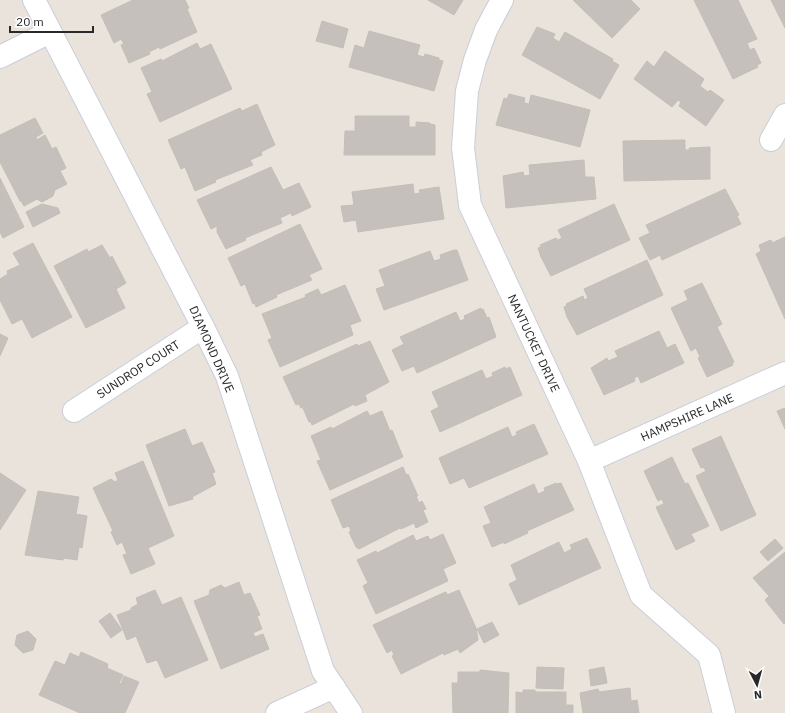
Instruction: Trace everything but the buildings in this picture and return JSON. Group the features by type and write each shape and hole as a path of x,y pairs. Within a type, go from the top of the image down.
{"street":[{"name":"DIAMOND DRIVE","path":"34,0 203,327 226,376 323,671 351,713"},
{"name":"NANTUCKET DRIVE","path":"502,0 486,30 475,60 467,91 463,148 470,206 589,462 641,594 709,655 724,713"},
{"path":"0,57 50,32"},
{"path":"772,140 785,115"},
{"name":"SUNDROP COURT","path":"74,411 203,327"},
{"name":"HAMPSHIRE LANE","path":"589,462 785,373"},
{"path":"277,713 334,687"}]}
